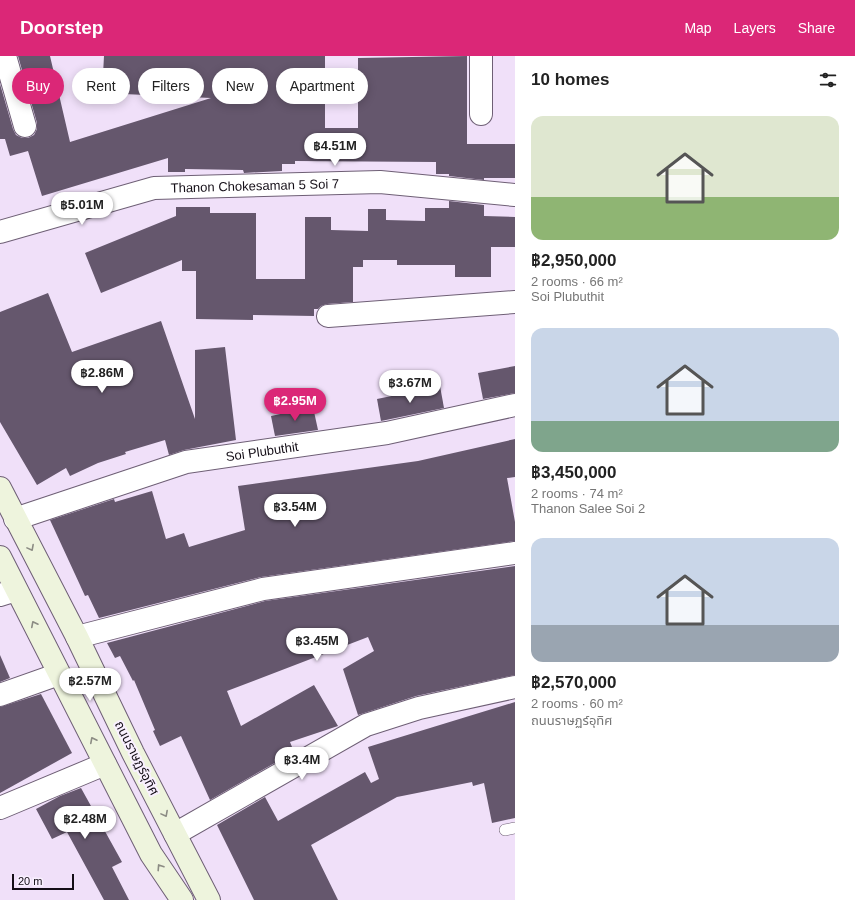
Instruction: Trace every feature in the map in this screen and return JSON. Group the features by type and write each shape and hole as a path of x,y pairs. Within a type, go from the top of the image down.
{"street":[{"path":"5,56 25,126"},
{"path":"481,56 481,114"},
{"name":"Thanon Chokesaman 5 Soi 7","path":"0,232 154,188 380,182 515,195"},
{"path":"328,316 515,302"},
{"name":"Soi Plubuthit","path":"15,519 186,462 387,433 515,405"},
{"name":"ถนนราษฏร์อุทิศ","path":"0,488 77,637 133,753 208,900"},
{"path":"77,637 263,589 515,553"},
{"path":"0,557 8,592 59,674 151,854 182,900"},
{"path":"0,695 59,674"},
{"path":"175,834 366,725 419,708 515,687"},
{"path":"0,808 105,764"}],"building":[{"path":"18,56 50,56 53,68 21,68"},
{"path":"104,56 325,56 325,68 276,68 276,104 325,104 325,128 358,128 358,104 368,104 368,68 358,68 358,58 467,56 467,144 515,144 515,178 484,178 484,180 449,176 449,174 436,174 436,162 295,161 295,164 282,164 282,171 244,173 243,170 185,169 185,172 168,172 168,158 42,196 28,151 10,156 5,139 0,139 0,84 16,135 22,138 28,138 34,135 37,129 37,123 32,104 61,104 70,142 192,104 204,104 204,100 211,98 204,98 204,68 138,68 138,95 130,94 130,68 103,68"},
{"path":"449,201 484,205 484,216 515,217 515,247 491,247 491,277 455,277 455,265 397,265 397,260 363,260 363,267 353,267 353,302 327,304 321,306 318,309 314,309 314,316 253,315 253,320 196,319 196,271 182,271 182,260 101,293 85,253 176,216 176,207 210,207 210,213 256,213 256,279 305,279 305,217 331,217 331,230 368,231 368,209 386,209 386,220 425,221 425,208 449,208"},
{"path":"48,293 72,352 161,321 195,419 195,350 225,347 236,440 184,450 169,455 165,440 125,452 126,454 98,463 70,476 66,468 37,485 0,422 0,312"},
{"path":"515,366 515,393 483,399 478,373"},
{"path":"440,386 444,408 381,421 377,399"},
{"path":"313,407 318,430 275,436 271,416"},
{"path":"515,439 515,477 507,478 515,522 515,541 261,577 99,618 88,595 85,596 50,520 114,499 115,502 152,491 166,539 184,533 189,547 245,530 238,486 418,461"},
{"path":"515,566 515,675 416,696 358,715 343,669 374,651 368,637 227,691 241,726 314,685 338,726 290,742 294,752 210,800 181,736 160,746 153,731 155,730 134,680 133,681 120,656 115,658 107,643 265,601"},
{"path":"0,655 10,678 0,682"},
{"path":"41,694 72,753 0,793 0,707"},
{"path":"515,702 515,818 492,823 484,783 473,786 472,782 397,797 311,845 338,900 254,900 217,825 265,797 278,821 365,772 371,783 379,779 368,747"},
{"path":"81,788 122,862 112,867 129,900 104,900 67,832 52,839 36,809 60,796"}]}
